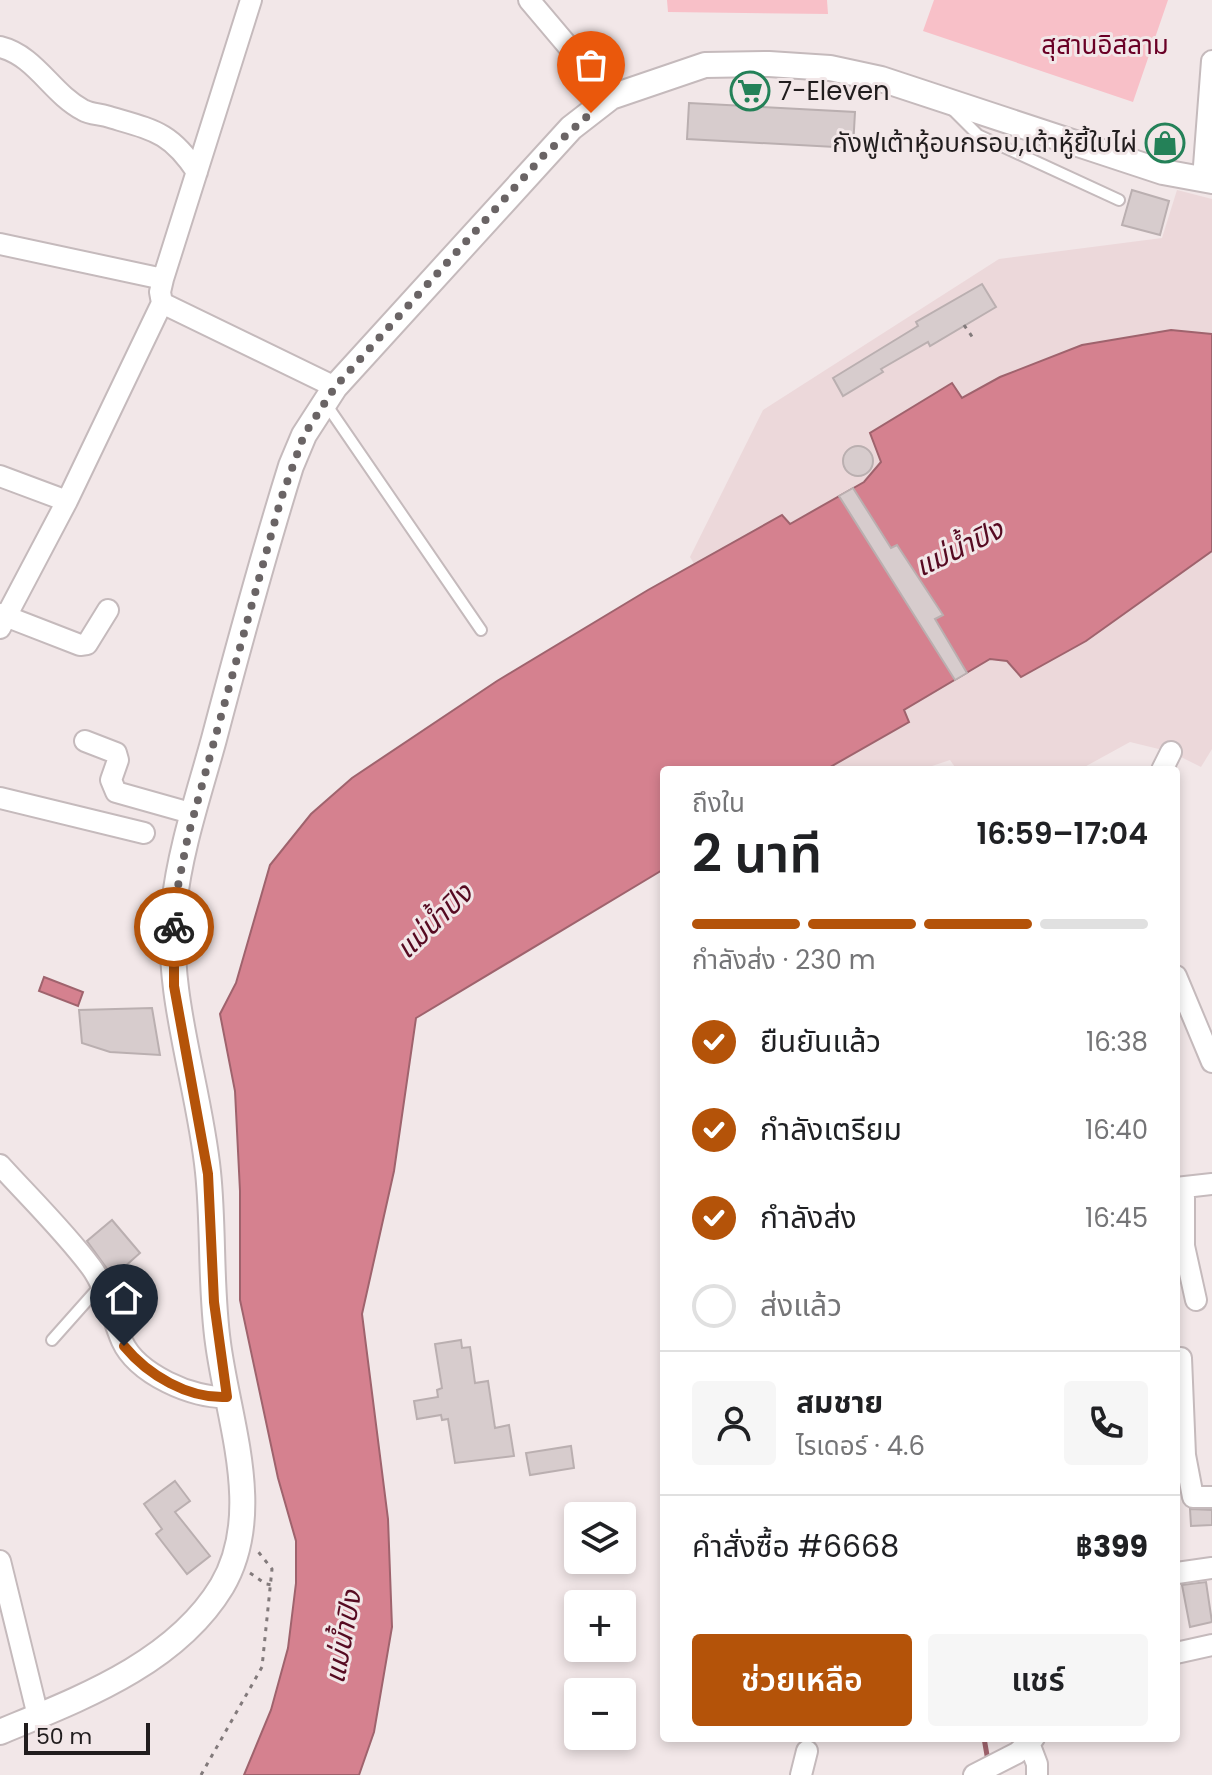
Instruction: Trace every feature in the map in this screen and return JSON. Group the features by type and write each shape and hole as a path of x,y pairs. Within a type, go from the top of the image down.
{"street":[{"path":"108,610 87,644 80,645 2,619 67,501 162,303 160,292 163,279 251,0"},
{"path":"529,0 611,97"},
{"path":"0,47 35,65 61,95 85,111 167,135 182,149 197,172"},
{"path":"0,1732 134,1670 157,1653 199,1615 221,1586 233,1563 242,1527 243,1494 214,1302 208,1174 174,986 174,906 194,814 291,466 304,435 330,395 553,146 611,97 705,65 769,64 864,74 1163,172 1207,180 1212,61"},
{"path":"0,244 163,279"},
{"path":"162,303 330,395"},
{"path":"0,476 67,501"},
{"path":"85,741 116,753 118,760 111,780 116,792 194,814"},
{"path":"0,798 144,833"},
{"path":"1180,986 1212,1062"},
{"path":"0,1165 94,1269 124,1346 137,1362 177,1387 208,1398 227,1397"},
{"path":"1196,1300 1184,1246 1180,1187 1212,1184"},
{"path":"1181,1358 1185,1455 1193,1497 1212,1497"},
{"path":"0,1561 38,1716"},
{"path":"1180,1573 1212,1570"},
{"path":"1180,1652 1212,1645"},
{"path":"982,1771 1029,1742"},
{"path":"1032,1742 1037,1775"},
{"path":"801,1775 807,1751"}],"lane":[{"path":"941,98 978,135 1119,200"},
{"path":"330,395 481,630"},
{"path":"52,1340 100,1286"}],"path":[{"path":"964,325 973,338"},
{"path":"201,1775 262,1667 273,1585 272,1569 256,1549"},
{"path":"266,1582 273,1585"}],"shaded area":[{"path":"1177,190 1212,199 1212,749 1201,767 1171,752 1130,742 1086,766 954,766 950,760 932,766 793,766 727,619 690,557 763,410 999,259 1162,238"}],"green space":[{"path":"667,0 827,0 828,14 668,12"},
{"name":"สุสานอิสลาม","path":"934,0 1168,0 1133,102 923,31"}],"water":[{"name":"แม่น้ำปิง","path":"1171,330 1212,334 1212,551 1086,641 1021,677 1007,661 990,659 904,710 909,722 832,766 660,766 660,871 416,1018 394,1171 362,1314 388,1519 392,1627 374,1732 359,1775 244,1775 271,1710 288,1648 296,1583 296,1541 278,1478 240,1300 240,1191 235,1091 220,1014 236,983 270,865 311,814 352,778 497,681 648,590 782,515 790,524 864,482 881,462 870,433 952,383 962,398 1000,377 1082,345"},
{"path":"44,977 83,992 78,1006 39,991"}],"building":[{"path":"689,103 855,112 853,148 687,139"},
{"path":"1132,190 1169,201 1160,235 1122,225"},
{"path":"982,284 996,307 930,346 928,342 881,369 883,372 843,396 833,378 918,326 916,322"},
{"path":"858,446 868,451 873,461 868,471 858,476 848,471 843,461 848,451"},
{"path":"853,488 891,548 897,545 943,615 935,619 967,673 955,680 839,496"},
{"path":"152,1008 160,1055 110,1052 82,1043 79,1010"},
{"path":"112,1220 140,1253 113,1277 87,1241"},
{"path":"461,1340 462,1348 470,1347 475,1383 488,1381 495,1428 509,1425 514,1456 455,1463 448,1419 442,1420 441,1415 417,1419 414,1401 438,1397 437,1390 442,1388 435,1344"},
{"path":"571,1446 574,1468 530,1475 526,1453"},
{"path":"175,1481 190,1501 175,1512 210,1556 187,1574 156,1534 162,1529 144,1504"},
{"path":"1190,1509 1212,1510 1212,1525 1191,1526"},
{"path":"1206,1582 1212,1622 1190,1627 1182,1585"}],"waterway":[{"path":"985,1742 988,1761"}],"way so far":[{"path":"174,927 174,906 188,836 281,499 304,435 335,387 544,155 591,113"}],"place":[{"name":"7-Eleven","path":"750,91"},
{"name":"กังฟูเต้าหู้อบกรอบ,เต้าหู้ยี้ใบไผ่","path":"1165,143"}],"route":[{"path":"124,1346 137,1362 177,1387 208,1398 227,1397 214,1302 208,1174 202,1124 174,986 174,927"}]}
